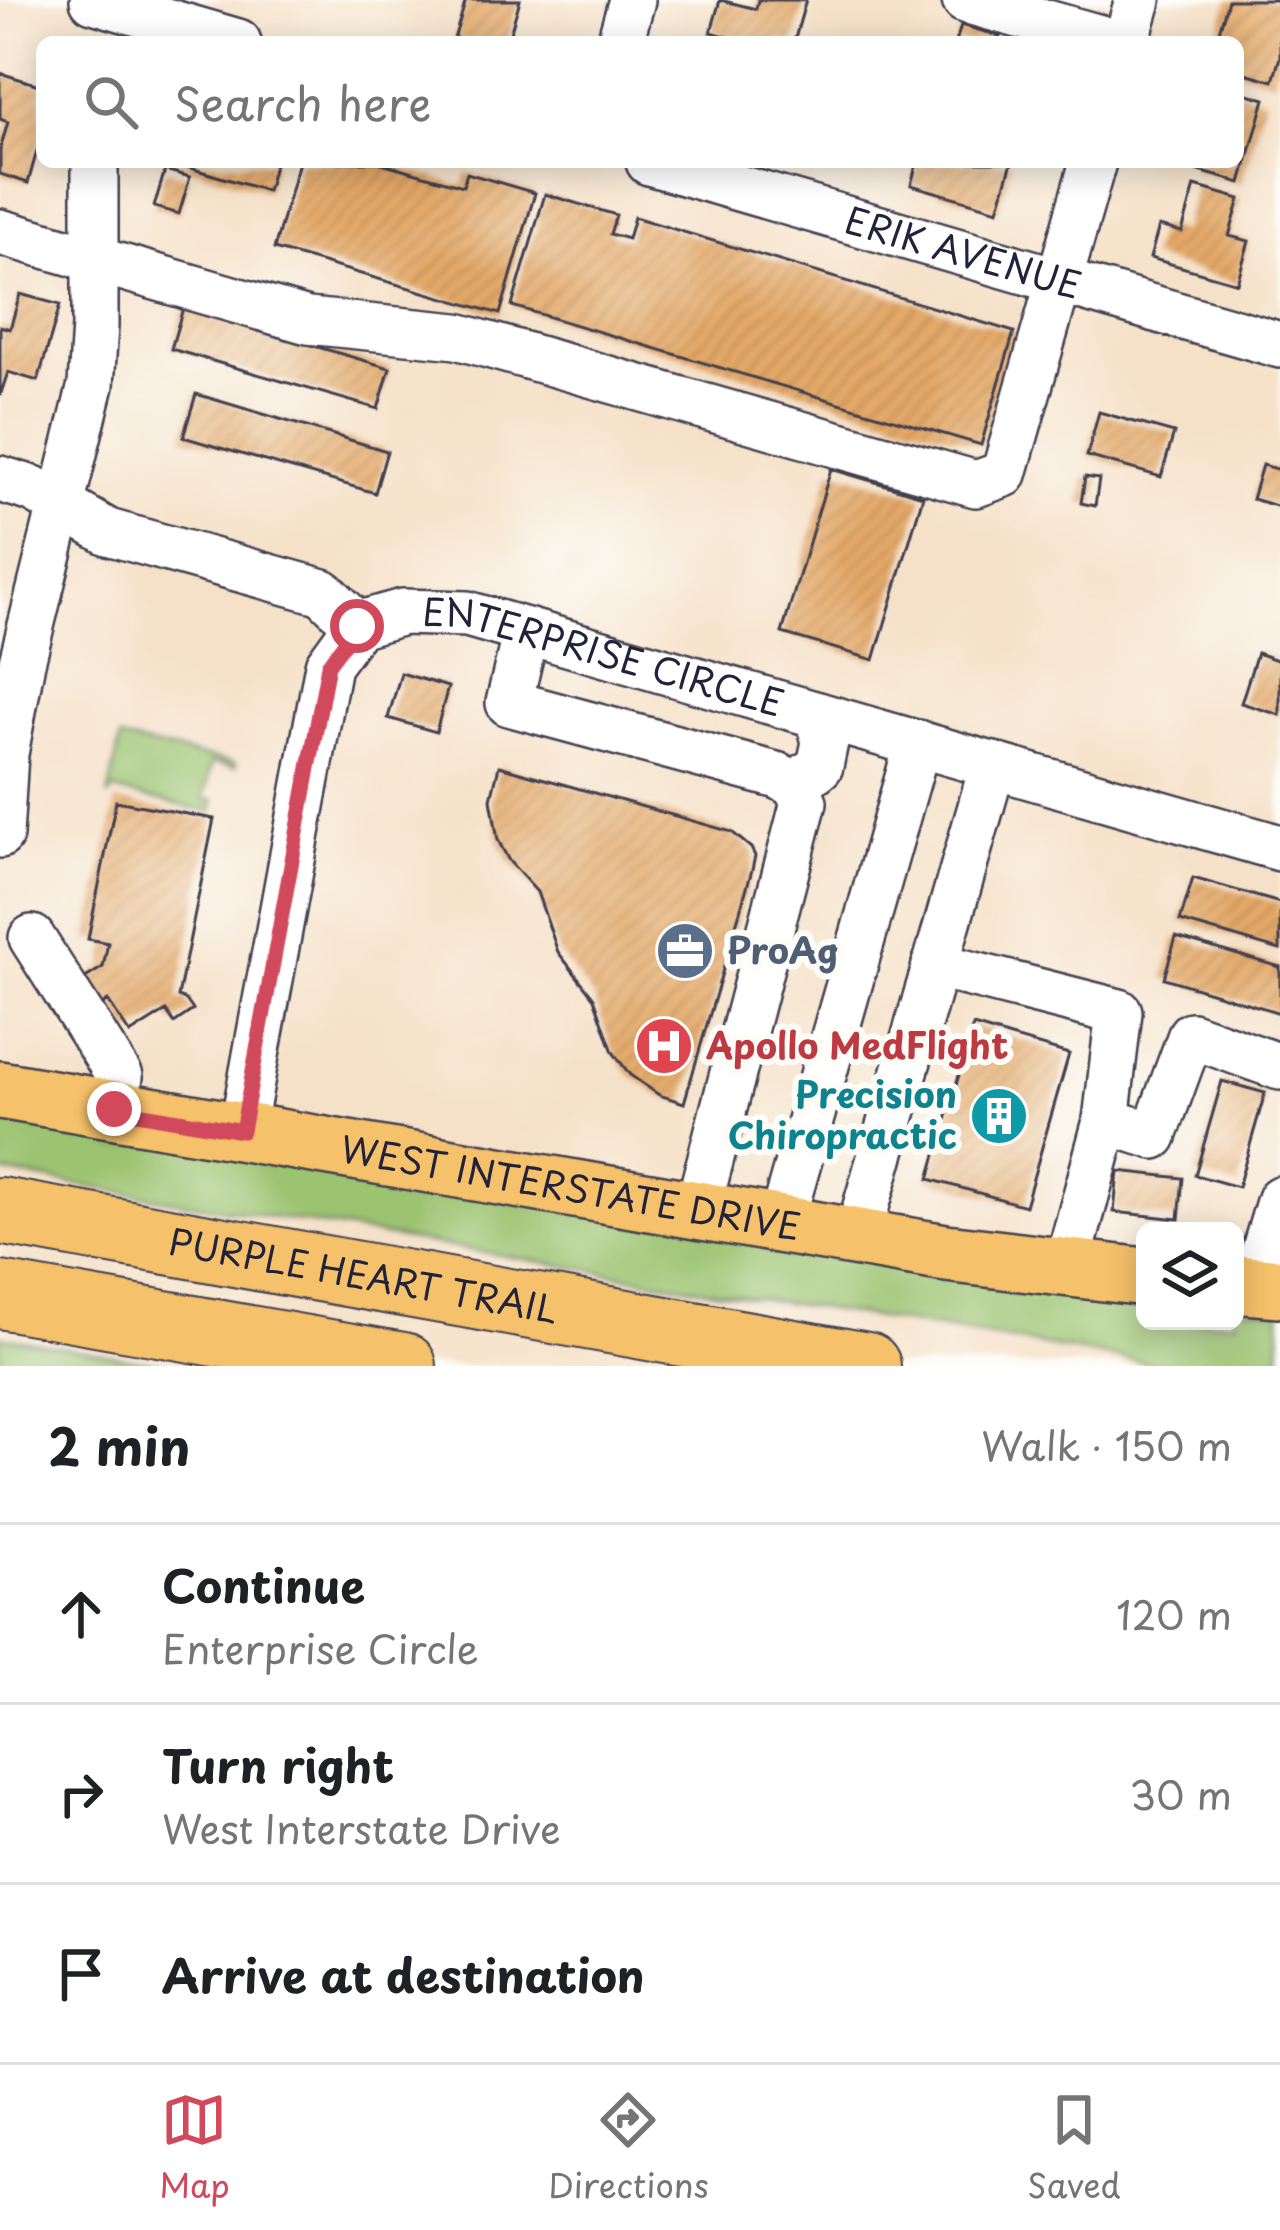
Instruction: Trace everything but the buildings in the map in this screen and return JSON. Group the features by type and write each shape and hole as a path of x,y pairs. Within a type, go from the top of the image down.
{"highway":[{"name":"PURPLE HEART TRAIL","path":"0,1210 867,1366"},
{"path":"0,1294 403,1366"}],"main road":[{"name":"WEST INTERSTATE DRIVE","path":"0,1090 780,1226 864,1214 1066,1270 1136,1275"}],"street":[{"path":"622,36 632,0"},
{"path":"965,0 1093,36"},
{"path":"1128,36 1138,0"},
{"path":"115,13 213,36"},
{"path":"0,835 5,716 91,385 95,168"},
{"name":"ERIK AVENUE","path":"670,168 1280,345"},
{"path":"0,232 308,321 457,336 976,484 1004,474 1091,168"},
{"path":"0,479 33,488 108,532 323,592 357,626 328,665 242,1131"},
{"name":"ENTERPRISE CIRCLE","path":"357,626 403,611 467,614 1280,848"},
{"path":"526,631 509,703 725,759 795,784 804,802 698,1211"},
{"path":"795,784 820,766 825,742 818,715"},
{"path":"780,1226 918,743"},
{"path":"796,1170 864,1214 993,765"},
{"path":"904,794 979,815"},
{"path":"32,938 120,1077 114,1109"},
{"path":"935,965 1119,1012 1280,1066"},
{"path":"1066,1270 1106,1121 1119,1012"},
{"path":"1106,1121 1154,1136 1191,1035"},
{"path":"1256,1286 1280,1199"}],"green space":[{"path":"120,739 235,763 235,767 211,763 204,799 214,801 212,812 113,791 108,797"},
{"path":"0,1111 1136,1297 1136,1330 1244,1330 1244,1308 1280,1311 1280,1366 1166,1366 0,1172"},
{"path":"0,1336 171,1366 0,1366"}],"place":[{"name":"ProAg","path":"685,951"},
{"name":"Apollo MedFlight","path":"664,1046"},
{"name":"Precision Chiropractic","path":"999,1116"}],"route":[{"path":"114,1109 242,1131 328,665 357,626"}]}
